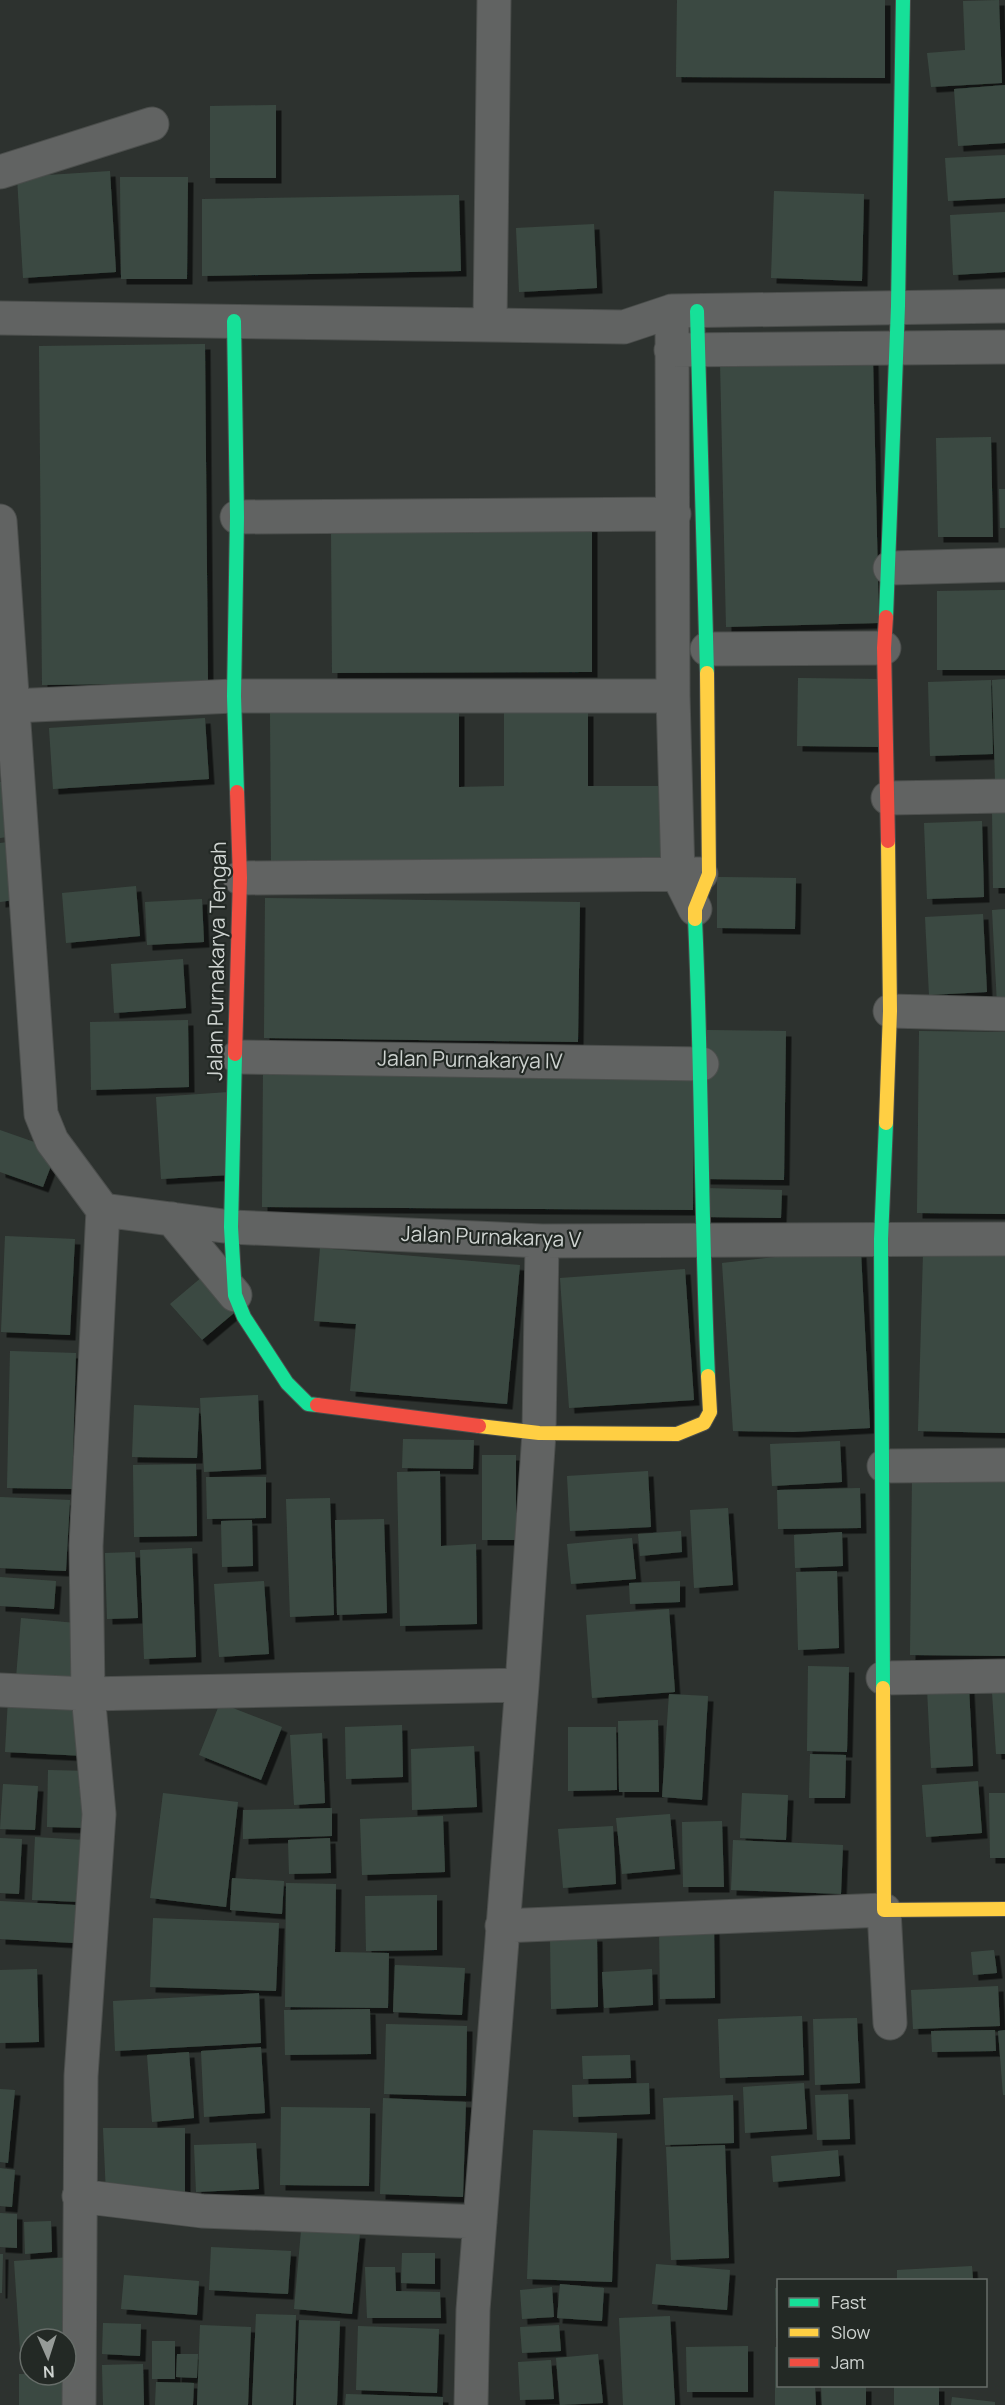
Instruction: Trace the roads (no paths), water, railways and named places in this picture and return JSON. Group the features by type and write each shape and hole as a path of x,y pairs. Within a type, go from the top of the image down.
{"street":[{"path":"490,324 494,0"},
{"path":"890,2023 884,1910 884,1466 881,1239 890,1011 884,648 890,568 898,306 903,0"},
{"path":"0,172 152,124"},
{"path":"0,318 624,327 684,311 1005,306"},
{"path":"172,1219 235,1295 244,1317 273,1365 308,1404 339,1410 539,1433 677,1434 704,1423 710,1412 702,1239 702,1064 694,874 707,649 684,311"},
{"name":"Jalan Purnakarya Tengah","path":"234,321 237,517 234,696 240,878 238,1057 231,1227 235,1295"},
{"path":"624,327 685,351 1005,347"},
{"path":"685,351 674,514 673,696 694,874"},
{"path":"237,517 674,514"},
{"path":"0,521 12,706 7,743 41,1114 52,1141 103,1210 86,1546 88,1694 99,1814 81,2076 79,2405"},
{"path":"890,568 1005,565"},
{"path":"707,649 884,648"},
{"path":"12,706 234,696 673,696"},
{"path":"888,798 1005,796"},
{"path":"240,878 694,874"},
{"path":"890,1011 1005,1014"},
{"name":"Jalan Purnakarya IV","path":"238,1057 702,1064"},
{"name":"Jalan Purnakarya V","path":"103,1210 231,1227 542,1241 1005,1239"},
{"path":"471,2405 473,2310 522,1685 539,1433 542,1241"},
{"path":"884,1466 1005,1465"},
{"path":"883,1678 1005,1676"},
{"path":"0,1690 88,1694 522,1685"},
{"path":"502,1926 884,1910 1005,1909"},
{"path":"79,2196 202,2211 480,2222"}]}
